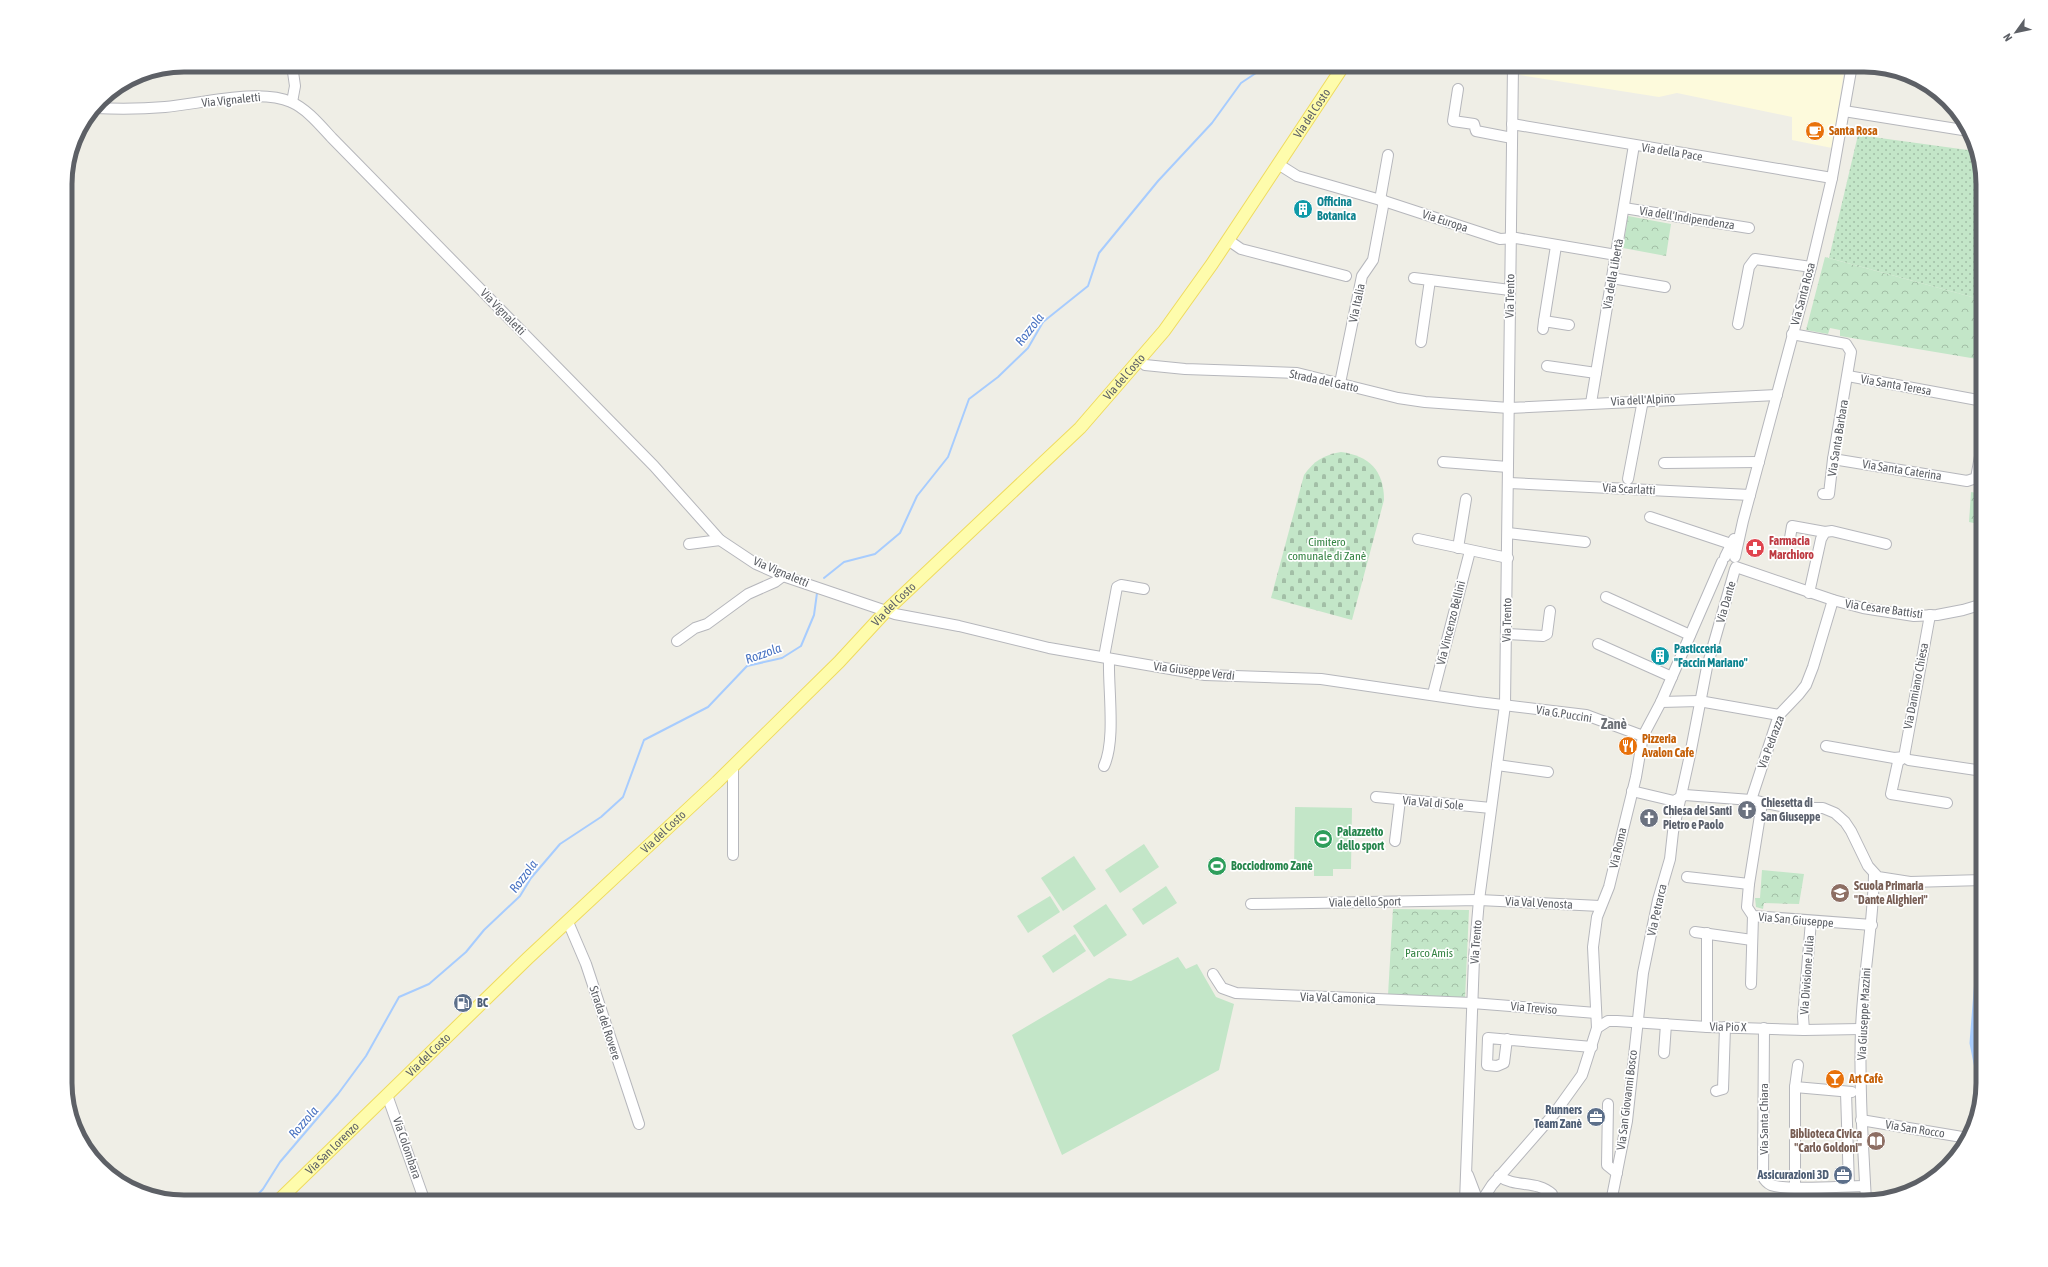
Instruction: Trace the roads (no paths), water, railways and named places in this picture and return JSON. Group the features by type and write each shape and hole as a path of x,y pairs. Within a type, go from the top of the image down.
{"main road":[{"name":"Via del Costo","path":"387,1095 528,958 733,767 839,662 887,610 1080,428 1164,331 1228,240 1339,72"},
{"name":"Via San Lorenzo","path":"284,1195 387,1095"}],"street":[{"path":"292,102 294,86 293,72"},
{"name":"Via Trento","path":"1470,1195 1467,1173 1472,1063 1472,1003 1479,900 1505,706 1509,483 1508,408 1513,72"},
{"name":"Via Santa Rosa","path":"1735,566 1743,521 1811,267 1832,178 1851,72"},
{"path":"1458,89 1453,121 1474,124 1476,131 1512,138"},
{"name":"Via Vignaletti","path":"102,108 164,107 259,96 276,97 292,102 305,111 332,138 645,456 720,540 756,564 783,576 887,610"},
{"path":"1844,111 1962,130"},
{"name":"Via della Pace","path":"1512,124 1832,178"},
{"name":"Via della Libertà","path":"1591,403 1634,145"},
{"path":"1382,200 1388,155"},
{"name":"Via Europa","path":"1278,164 1297,176 1382,200 1500,239 1523,239 1556,246 1616,255"},
{"name":"Via Italia","path":"1340,383 1362,276 1373,260 1382,200"},
{"name":"Via dell'Indipendenza","path":"1624,208 1749,228"},
{"path":"1228,240 1241,249 1346,276"},
{"path":"1556,246 1544,325 1569,325"},
{"path":"1738,324 1749,267 1755,259 1811,267"},
{"path":"1414,278 1510,290"},
{"path":"1612,278 1665,287"},
{"path":"1421,342 1430,280"},
{"name":"Via Santa Teresa","path":"1792,334 1846,344 1851,352 1848,376 1976,400"},
{"name":"Strada del Gatto","path":"1140,360 1145,365 1185,369 1297,373 1398,398 1425,402 1508,408"},
{"path":"1547,366 1596,373"},
{"name":"Via Santa Barbara","path":"1823,494 1829,494 1833,459 1848,376"},
{"name":"Via dell'Alpino","path":"1508,408 1643,400 1777,395"},
{"path":"1628,479 1643,400"},
{"name":"Via Santa Caterina","path":"1833,459 1970,481 1976,478"},
{"path":"1443,462 1508,467"},
{"path":"1664,463 1759,462"},
{"name":"Via Scarlatti","path":"1509,483 1750,494"},
{"path":"1458,548 1466,499"},
{"path":"1650,517 1731,544"},
{"name":"Via Santa Rosa","path":"1661,702 1731,544 1743,521"},
{"path":"1790,538 1792,526 1825,532 1832,531 1886,544"},
{"path":"1809,593 1821,539 1825,532"},
{"path":"1508,533 1585,542"},
{"path":"1418,539 1508,558"},
{"path":"689,544 720,540"},
{"name":"Via Vincenzo Bellini","path":"1433,694 1470,551"},
{"path":"1731,555 1735,566 1724,567 1724,560 1731,555"},
{"path":"1715,580 1735,566"},
{"name":"Via Cesare Battisti","path":"1735,566 1809,593 1863,608 1914,616 1946,614 1976,606"},
{"name":"Via Dante","path":"1679,798 1690,755 1699,701 1707,667 1735,566"},
{"path":"677,641 695,628 706,624 748,594 775,582 783,576"},
{"path":"1104,766 1109,756 1110,731 1106,658 1117,587 1121,585 1144,589"},
{"path":"1606,596 1690,635"},
{"name":"Via Pedrazza","path":"1751,800 1778,715 1806,685 1813,667 1833,600"},
{"name":"Via Giuseppe Verdi","path":"887,610 895,614 966,628 1048,648 1205,675 1321,679 1433,694 1505,706"},
{"path":"1507,634 1543,636 1547,634 1550,611"},
{"name":"Via Damiano Chiesa","path":"1930,615 1904,757 1898,762 1892,794 1947,803"},
{"path":"1598,644 1672,677"},
{"path":"1661,702 1699,701 1778,715"},
{"name":"Via Roma","path":"1485,1195 1492,1184 1554,1114 1572,1091 1582,1075 1592,1047 1597,1028 1593,947 1600,906 1609,887 1632,791 1643,736 1661,702"},
{"name":"Via G.Puccini","path":"1505,706 1586,715 1643,736"},
{"path":"1826,746 1894,758 1904,757 1909,760 1976,770"},
{"path":"1497,764 1548,772"},
{"path":"733,767 733,855"},
{"path":"1632,791 1674,801 1685,795 1751,800 1791,808 1823,808 1835,813 1852,831 1868,866 1874,875 1883,878 1910,882 1976,880"},
{"name":"Via Val di Sole","path":"1376,797 1491,808"},
{"name":"Via Petrarca","path":"1637,1022 1643,973 1658,900 1670,858 1679,798"},
{"path":"1395,841 1400,800"},
{"name":"Via San Giuseppe","path":"1762,803 1749,884 1747,907 1753,916 1872,925"},
{"name":"Via Giuseppe Mazzini","path":"1865,1195 1860,1092 1861,1029 1872,925 1874,875"},
{"path":"1687,877 1749,884"},
{"name":"Via Val Venosta","path":"1479,900 1600,906"},
{"name":"Viale dello Sport","path":"1251,904 1479,900"},
{"path":"1751,984 1753,916"},
{"name":"Via Divisione Julia","path":"1804,1030 1803,1017 1811,920"},
{"name":"Strada del Rovere","path":"568,922 586,964 639,1124"},
{"path":"1695,932 1752,940"},
{"path":"1707,1027 1708,933"},
{"name":"Via Val Camonica","path":"1213,974 1222,988 1236,993 1472,1003"},
{"name":"Via Roma","path":"1596,998 1604,1017 1608,1021"},
{"name":"Via Treviso","path":"1472,1003 1596,1013"},
{"path":"1597,1028 1608,1021"},
{"name":"Via Pio X","path":"1608,1021 1707,1027 1804,1030 1861,1029"},
{"name":"Via San Giovanni Bosco","path":"1612,1195 1627,1121 1637,1022"},
{"path":"1664,1053 1666,1024"},
{"path":"1716,1091 1723,1089 1725,1027"},
{"name":"Via Santa Chiara","path":"1764,1028 1763,1177 1766,1183 1774,1186 1795,1187 1864,1186"},
{"path":"1487,1065 1488,1038 1592,1047"},
{"path":"1472,1063 1497,1066 1504,1062 1507,1040"},
{"path":"1795,1187 1795,1088 1798,1065"},
{"path":"1795,1088 1860,1092"},
{"path":"1846,1092 1849,1186"},
{"name":"Via Colombara","path":"387,1095 423,1195"},
{"path":"1608,1104 1607,1165 1617,1173"},
{"name":"Via San Rocco","path":"1862,1120 1962,1137"},
{"path":"1499,1176 1511,1182 1536,1186 1547,1190 1552,1195"},
{"name":"Via Roma","path":"1476,1195 1492,1184"}],"waterway":[{"name":"Rozzola","path":"824,578 844,562 875,554 900,533 917,496 948,457 969,399 998,377 1028,348 1043,322 1088,286 1099,253 1158,181 1212,123 1241,83 1258,72"},
{"name":"Rozzola","path":"257,1195 280,1162 338,1094 366,1056 399,997 429,984 466,952 484,930 520,896 531,878 560,844 601,817 623,797 644,740 708,707 747,666 782,658 801,646 814,615 817,593"},
{"path":"1976,1005 1973,1043 1976,1058"}],"place":[{"name":"Santa Rosa","path":"1815,131"},
{"name":"Officina Botanica","path":"1303,209"},
{"name":"Farmacia Marchioro","path":"1755,548"},
{"name":"Pasticceria \"Faccin Mariano\"","path":"1660,656"},
{"name":"Pizzeria Avalon Cafe","path":"1628,746"},
{"name":"Chiesetta di San Giuseppe","path":"1747,810"},
{"name":"Chiesa dei Santi Pietro e Paolo","path":"1649,818"},
{"name":"Palazzetto dello sport","path":"1323,839"},
{"name":"Bocciodromo Zanè","path":"1217,866"},
{"name":"Scuola Primaria \"Dante Alighieri\"","path":"1840,893"},
{"name":"BC","path":"463,1003"},
{"name":"Art Cafè","path":"1835,1079"},
{"name":"Runners Team Zanè","path":"1596,1117"},
{"name":"Biblioteca Civica \"Carlo Goldoni\"","path":"1876,1141"},
{"name":"Assicurazioni 3D","path":"1843,1175"}],"district":[{"name":"Zanè","path":"1614,724"}],"park label":[{"name":"Cimitero comunale di Zanè","path":"1327,549"},
{"name":"Parco Amis","path":"1429,953"}]}
